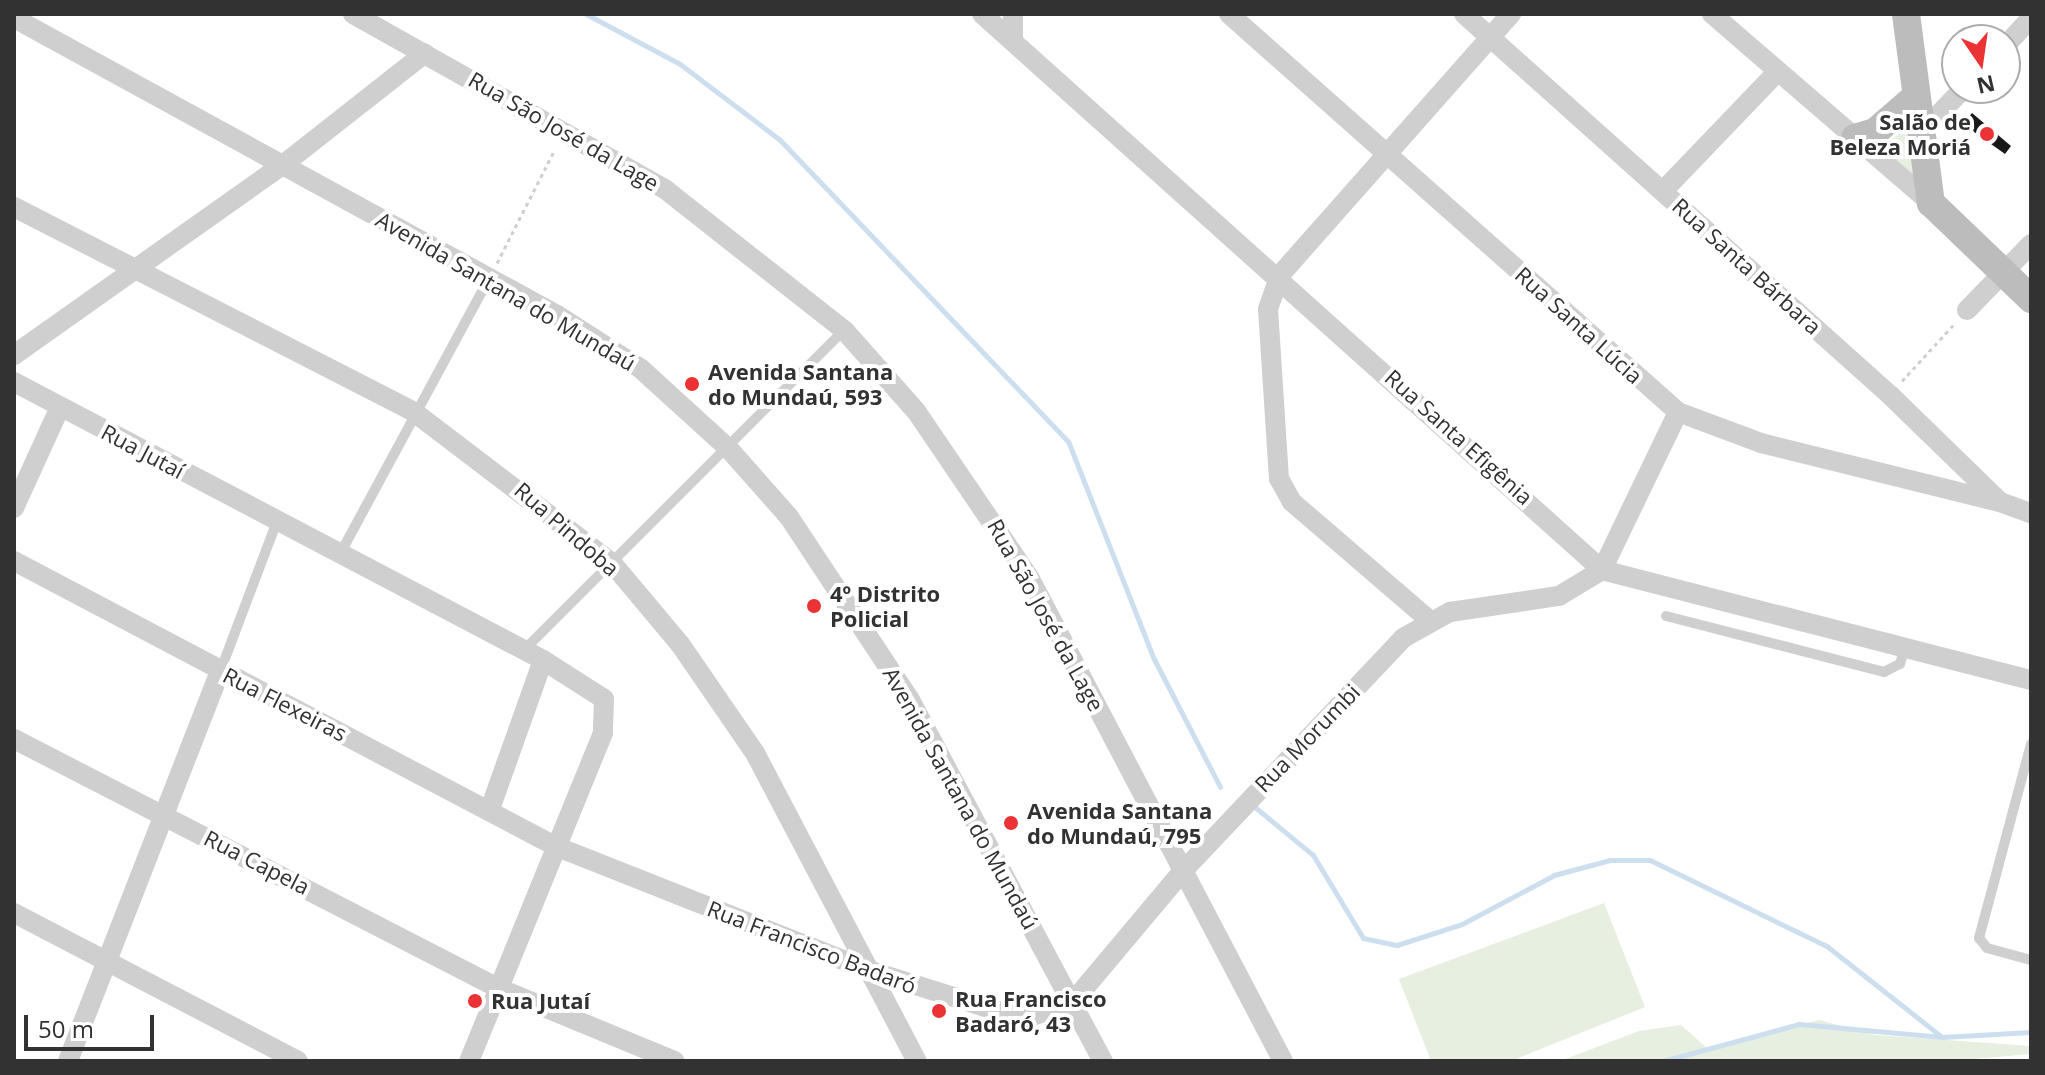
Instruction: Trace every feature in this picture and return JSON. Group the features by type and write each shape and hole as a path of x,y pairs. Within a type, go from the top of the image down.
{"street":[{"name":"Rua São José da Lage","path":"353,14 566,127 666,190 844,330 916,411 1023,567 1181,873 1283,1061"},
{"name":"Rua Santa Efigênia","path":"982,14 1280,275 1602,570 2031,679"},
{"path":"1013,14 1013,39"},
{"name":"Rua Santa Lúcia","path":"1229,14 1678,412 1761,443 2000,502"},
{"name":"Rua Santa Bárbara","path":"1464,14 1890,395 2000,502 2031,513"},
{"path":"1511,14 1280,275 1268,309 1279,479 1292,502 1428,619 1541,602 1602,570 1678,412"},
{"path":"1712,14 1931,203 2031,299"},
{"path":"1906,14 1913,99 1931,203"},
{"name":"Avenida Santana do Mundaú","path":"14,18 490,277 640,368 728,448 789,517 909,698 1103,1061"},
{"path":"14,355 284,164 425,53"},
{"path":"1663,191 1778,71"},
{"path":"1855,138 1875,132 1913,99"},
{"path":"1918,136 1949,104"},
{"name":"Rua Pindoba","path":"14,207 414,412 612,563 680,644 755,753 917,1061"},
{"path":"1967,310 2031,244"},
{"name":"Rua Jutaí","path":"14,382 594,687 607,713 469,1061"},
{"path":"14,508 60,407"},
{"name":"Rua Flexeiras","path":"14,561 220,672 490,809 555,846"},
{"name":"Rua Morumbi","path":"1072,1003 1181,873 1428,619"},
{"path":"490,809 543,660"},
{"path":"68,1061 220,672"},
{"name":"Rua Capela","path":"14,739 498,988 674,1061"},
{"name":"Rua Francisco Badaró","path":"555,846 871,971 1023,1019 1072,1003"},
{"path":"14,913 298,1061"}],"lane":[{"path":"340,554 414,412 490,277"},
{"path":"524,650 844,330"},
{"path":"220,672 277,521"},
{"path":"1666,616 1884,672 1900,664 1905,646"},
{"path":"2031,744 1979,938 1987,948 2031,960"}],"path":[{"path":"490,277 566,127"},
{"path":"1890,395 1967,310"}],"green space":[{"path":"1913,125 1918,154 1912,178 1875,150"},
{"path":"1604,903 1645,1007 1511,1061 1431,1061 1399,979"},
{"path":"1819,1020 1876,1035 2031,1046 2031,1054 1951,1061 1560,1061 1639,1031 1681,1025 1707,1048"}],"building":[{"name":"Salão de Beleza Moriá","path":"1972,113 2011,146 2005,154 1963,124"}],"waterway":[{"path":"586,14 680,64 780,140 1068,441 1154,659 1220,787"},
{"path":"1256,808 1313,855 1363,938 1397,945 1462,924 1554,875 1610,860 1650,860 1828,947 1942,1037 2031,1032"},
{"path":"1663,1061 1799,1024 1942,1037"}],"place":[{"name":"Salão de Beleza Moriá","path":"1987,134"},
{"name":"Avenida Santana do Mundaú, 593","path":"692,384"},
{"name":"4º Distrito Policial","path":"814,606"},
{"name":"Avenida Santana do Mundaú, 795","path":"1011,823"},
{"name":"Rua Jutaí","path":"475,1001"},
{"name":"Rua Francisco Badaró, 43","path":"939,1011"}]}
